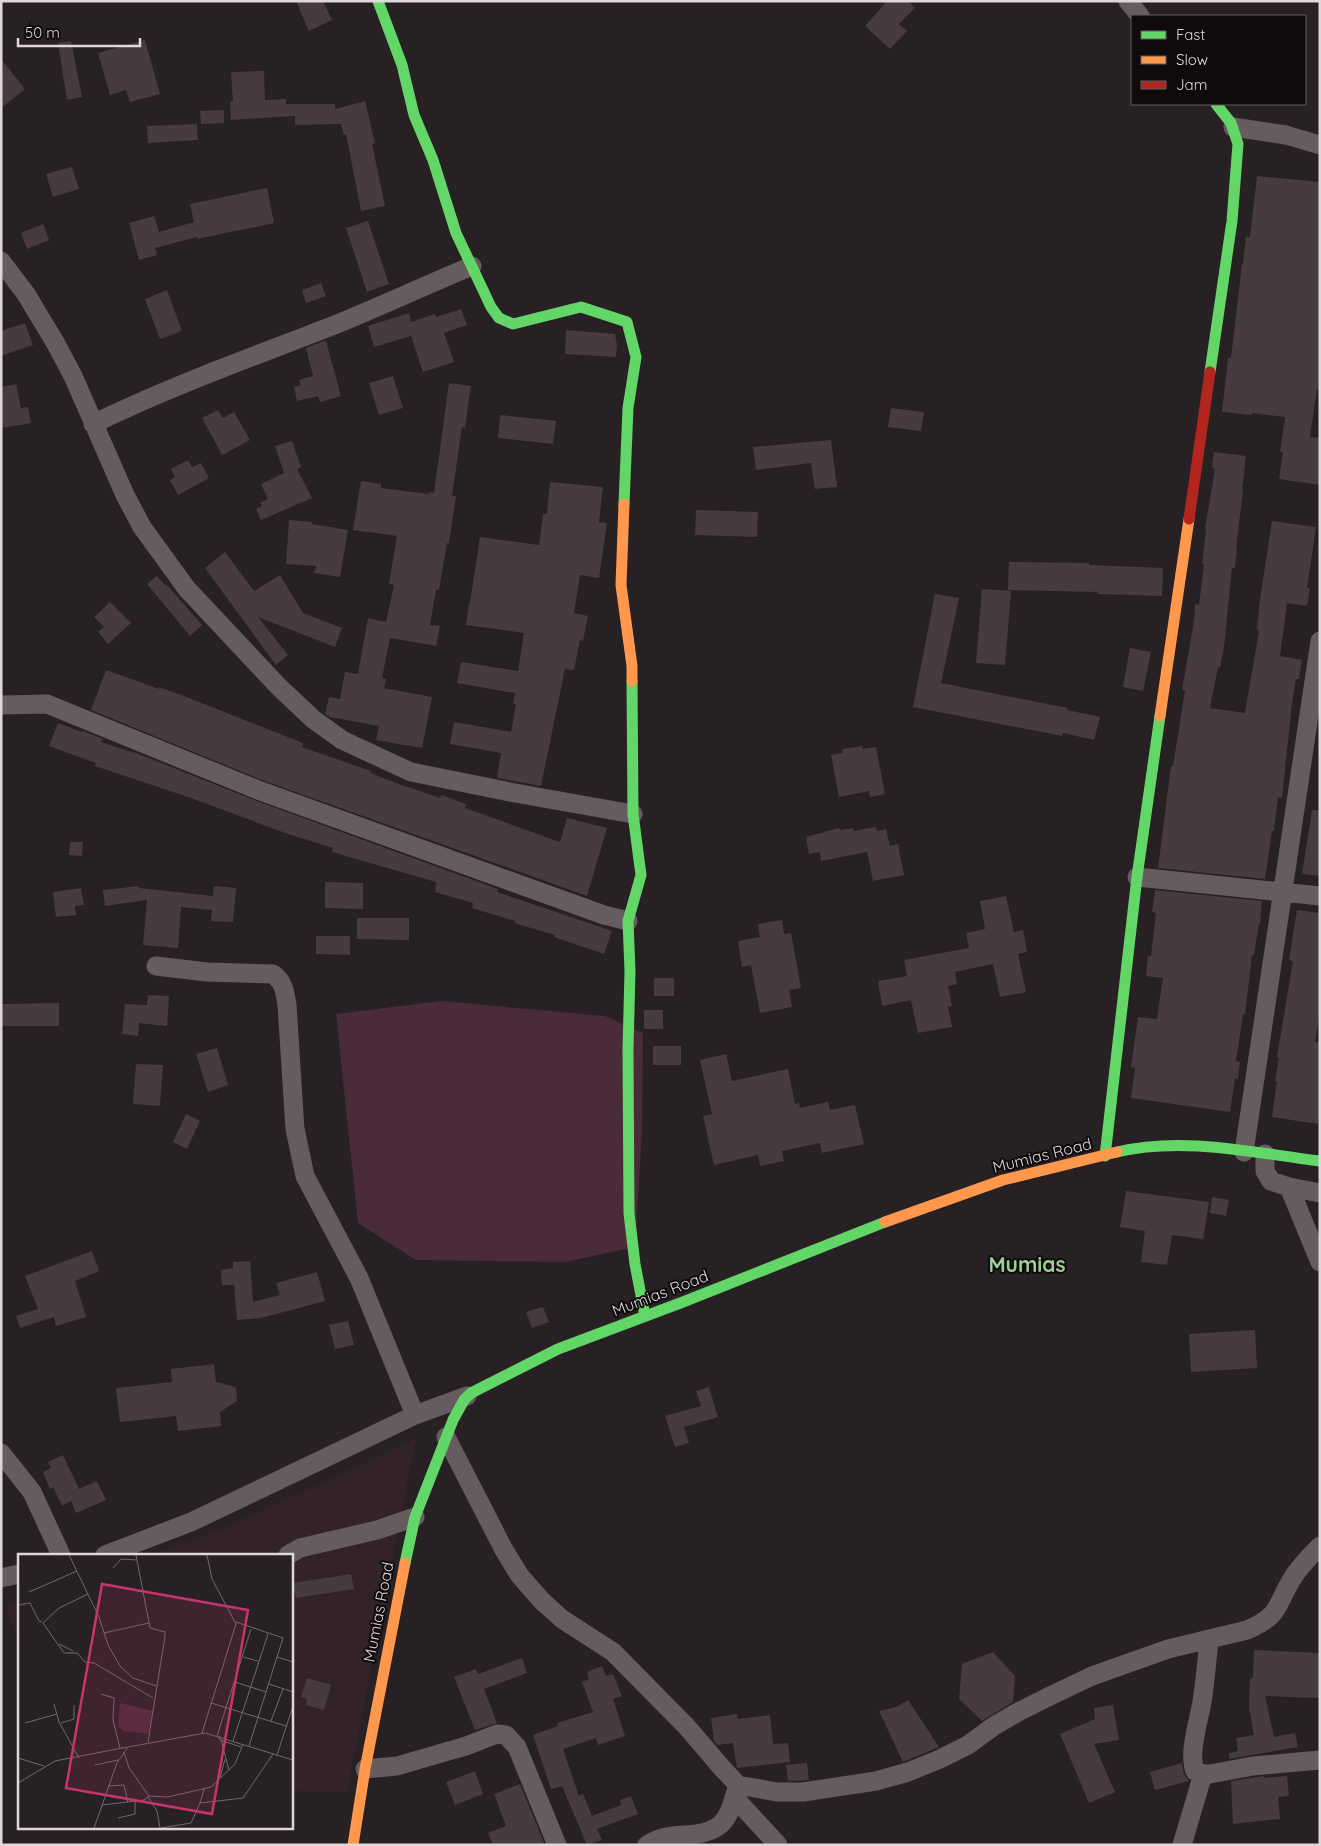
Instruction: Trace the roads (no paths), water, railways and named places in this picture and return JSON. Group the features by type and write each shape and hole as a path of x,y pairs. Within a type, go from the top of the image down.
{"street":[{"path":"378,1 402,65 414,115 433,160 456,233 491,307 499,318 513,324 581,307 627,322 636,357 628,408 621,585 632,666 634,814 641,875 628,921 630,971 628,1050 629,1214 635,1264 645,1316"},
{"path":"1128,1 1139,15"},
{"path":"1105,1156 1138,877 1232,221 1238,144 1233,127 1217,105"},
{"path":"1233,127 1286,135 1320,145"},
{"path":"1,260 26,294 73,376 93,424 142,527 187,589 279,687 313,718 342,740 411,772 634,814"},
{"path":"93,424 138,402 243,359 334,325 472,266"},
{"path":"1244,1152 1319,648"},
{"path":"1,705 47,704 258,790 604,916 628,921"},
{"path":"1138,877 1320,896"},
{"path":"156,966 207,972 273,974 279,979 285,990 287,1005 295,1130 305,1176 359,1278 416,1415"},
{"name":"Mumias Road","path":"353,1845 365,1768 392,1624 415,1517 453,1420 467,1396 480,1387 558,1349 919,1209 1003,1180 1134,1148 1198,1146 1320,1161"},
{"path":"1265,1154 1265,1171 1268,1179 1274,1183 1289,1187 1320,1192"},
{"path":"1289,1187 1320,1262"},
{"path":"108,1554 190,1522 416,1415 467,1396"},
{"path":"446,1437 490,1524 520,1576 542,1601 562,1618 619,1657 687,1727 722,1768 736,1791 778,1845"},
{"path":"1,1453 32,1492 61,1554"},
{"path":"290,1554 300,1548 377,1530 415,1517"},
{"path":"736,1791 802,1792 876,1781 908,1772 940,1759 968,1746 994,1726 1018,1712 1092,1676 1168,1649 1247,1630 1268,1619 1277,1611 1293,1577 1320,1546"},
{"path":"1,1578 18,1574"},
{"path":"1209,1640 1193,1756 1195,1771 1203,1774 1253,1766 1320,1760"},
{"path":"365,1768 397,1766 466,1746 497,1734 506,1735 517,1747 557,1845"},
{"path":"1182,1845 1203,1774"},
{"path":"647,1845 656,1840 671,1836 702,1834 721,1824 727,1815 736,1791"}],"district":[{"name":"Mumias","path":"1027,1265"}]}
